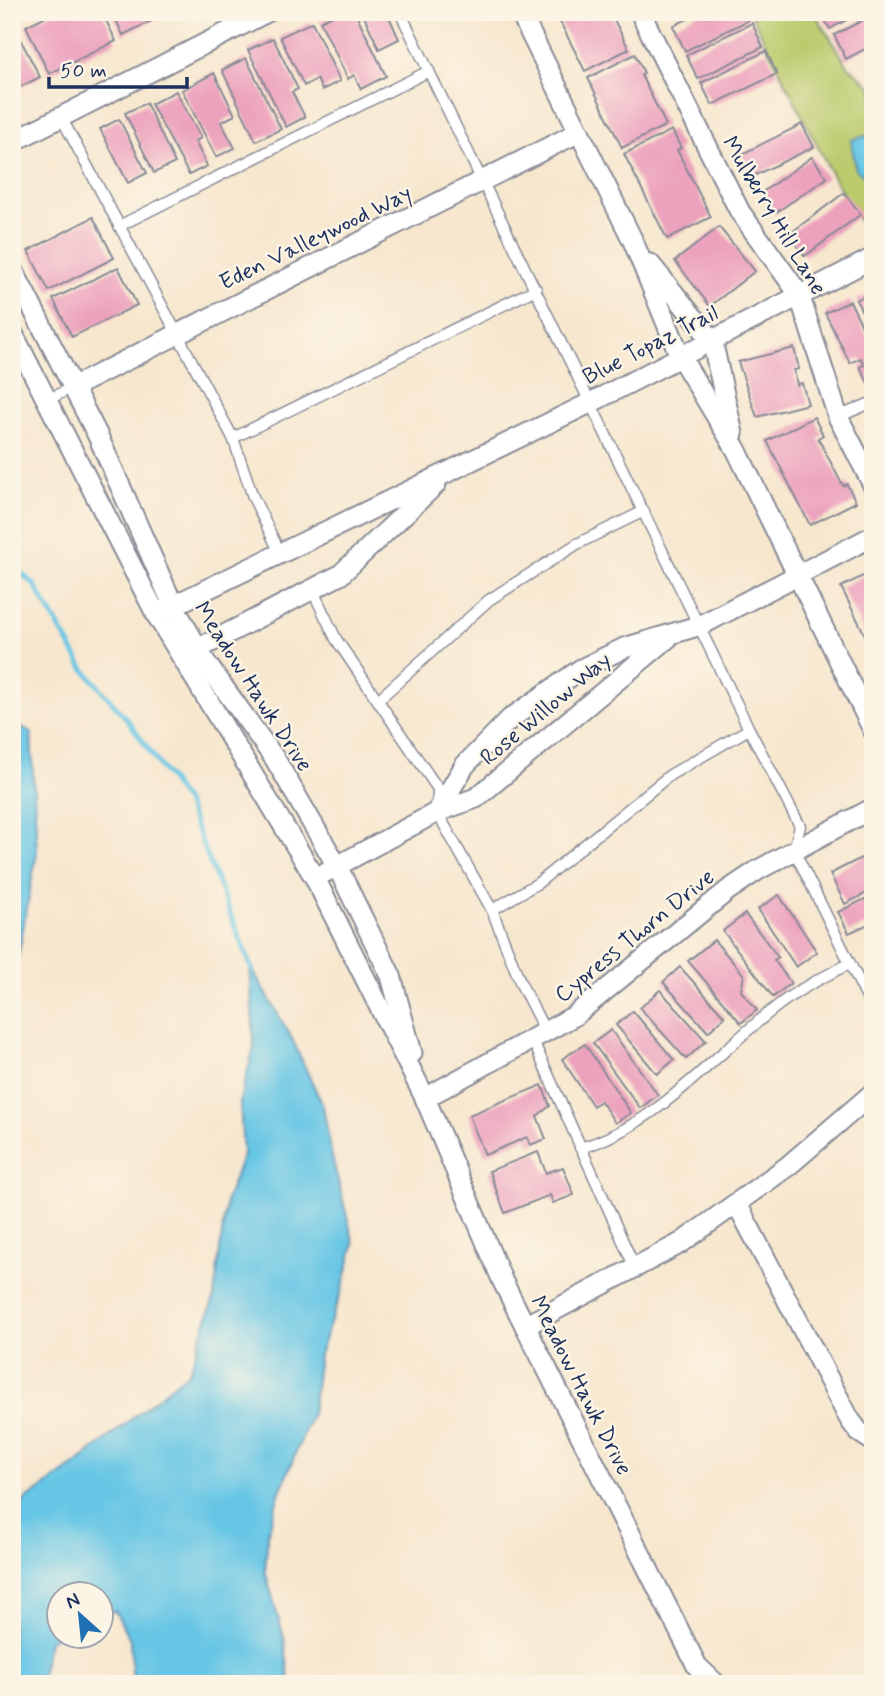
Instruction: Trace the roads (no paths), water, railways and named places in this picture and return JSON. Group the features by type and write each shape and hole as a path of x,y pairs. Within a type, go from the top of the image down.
{"street":[{"path":"12,142 267,12"},
{"path":"520,12 633,241 680,356 736,449 873,730"},
{"name":"Mulberry Hill Lane","path":"640,12 740,212 799,294 838,417 873,485"},
{"name":"Eden Valleywood Way","path":"73,387 579,132"},
{"path":"633,241 712,340 736,449"},
{"name":"Blue Topaz Trail","path":"164,610 592,402 873,258"},
{"name":"Meadow Hawk Drive","path":"12,268 98,436 164,610"},
{"name":"Meadow Hawk Drive","path":"12,332 47,400 315,878 425,1098 474,1220 525,1326 697,1666 716,1684"},
{"name":"Blue Topaz Trail","path":"189,653 340,575 449,471"},
{"name":"Rose Willow Way","path":"437,812 465,765 510,719 581,669 624,648 701,625 873,536"},
{"name":"Rose Willow Way","path":"315,878 437,812 476,798 677,630"},
{"name":"Meadow Hawk Drive","path":"189,653 275,759 337,866 391,976 425,1098"},
{"name":"Cypress Thorn Drive","path":"425,1098 540,1037 606,993 727,891 794,850 873,808"},
{"path":"525,1326 681,1243 788,1166 843,1115 873,1093"},
{"path":"737,1204 850,1420 859,1432 873,1441"}],"lane":[{"path":"400,12 701,625 749,729 800,826 794,850 873,1010"},
{"path":"120,226 429,71"},
{"path":"61,117 233,438 253,497 280,553"},
{"path":"233,438 536,289"},
{"path":"47,400 73,387"},
{"path":"838,417 873,402"},
{"path":"379,699 489,600 578,544 644,511"},
{"path":"312,589 336,639 438,789 437,812 492,909 580,1148 635,1268"},
{"path":"492,909 538,883 670,775 749,729"},
{"path":"580,1148 603,1141 637,1124 784,1001 849,964"}],"water":[{"path":"873,134 873,181 856,170 851,140"},
{"path":"12,722 31,732 37,852 12,989"},
{"path":"250,965 291,1037 323,1106 332,1157 354,1244 342,1290 319,1354 312,1413 279,1494 268,1533 265,1571 284,1638 290,1684 133,1684 130,1640 116,1613 116,1580 46,1580 47,1650 39,1684 12,1684 12,1525 24,1501 76,1464 189,1372 214,1298 226,1201 243,1154 240,1100 254,1047"}],"waterway":[{"path":"12,566 34,584 83,668 130,723 186,803 253,971"}]}
